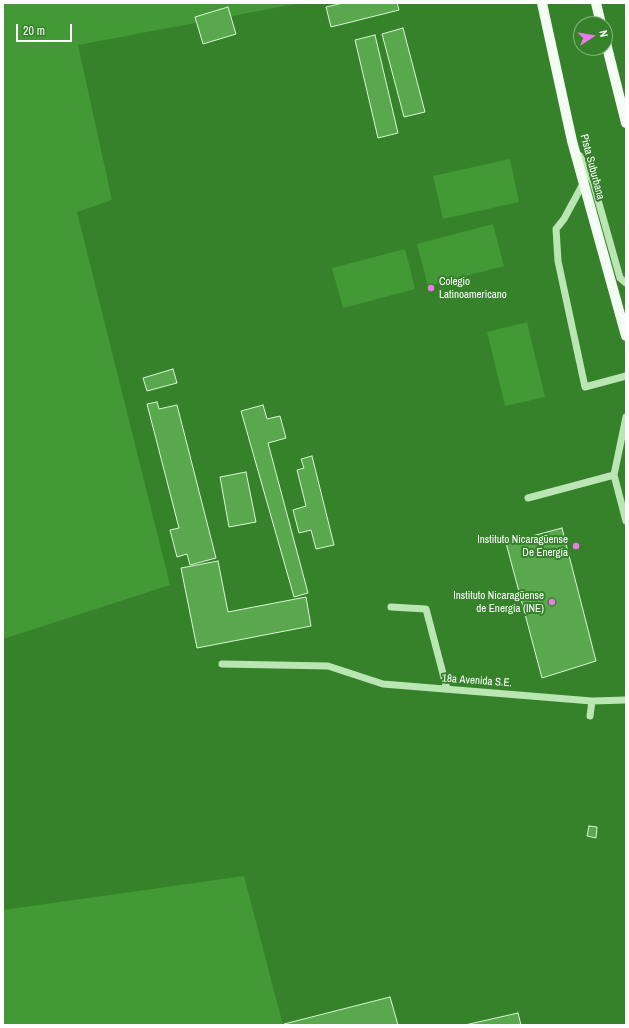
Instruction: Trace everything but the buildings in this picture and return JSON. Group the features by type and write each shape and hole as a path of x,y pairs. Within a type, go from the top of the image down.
{"main road":[{"name":"Pista Suburbana","path":"542,3 572,141 626,336"},
{"path":"596,3 599,16"},
{"path":"609,56 626,119"}],"street":[{"path":"572,141 593,182 620,278 626,283"},
{"path":"584,182 564,219 556,229 558,260 585,387 626,376"},
{"path":"626,417 614,475 626,521"},
{"path":"528,498 614,475"},
{"path":"391,607 426,609 447,689"},
{"name":"18a Avenida S.E.","path":"222,664 328,666 383,684 592,701 626,700"},
{"path":"590,716 592,701"}],"green space":[{"path":"3,3 301,3 78,45 112,200 77,212 170,585 3,639"},
{"path":"510,159 519,202 443,219 433,176"},
{"path":"493,224 504,266 428,286 417,244"},
{"path":"405,249 415,289 343,308 332,268"},
{"path":"527,322 545,397 505,406 487,332"},
{"path":"244,876 283,1025 3,1025 3,910"}],"place":[{"name":"Colegio Latinoamericano","path":"431,288"},
{"name":"Instituto Nicaragüense De Energía","path":"576,546"},
{"name":"Instituto Nicaragüense de Energía (INE)","path":"552,602"}]}
